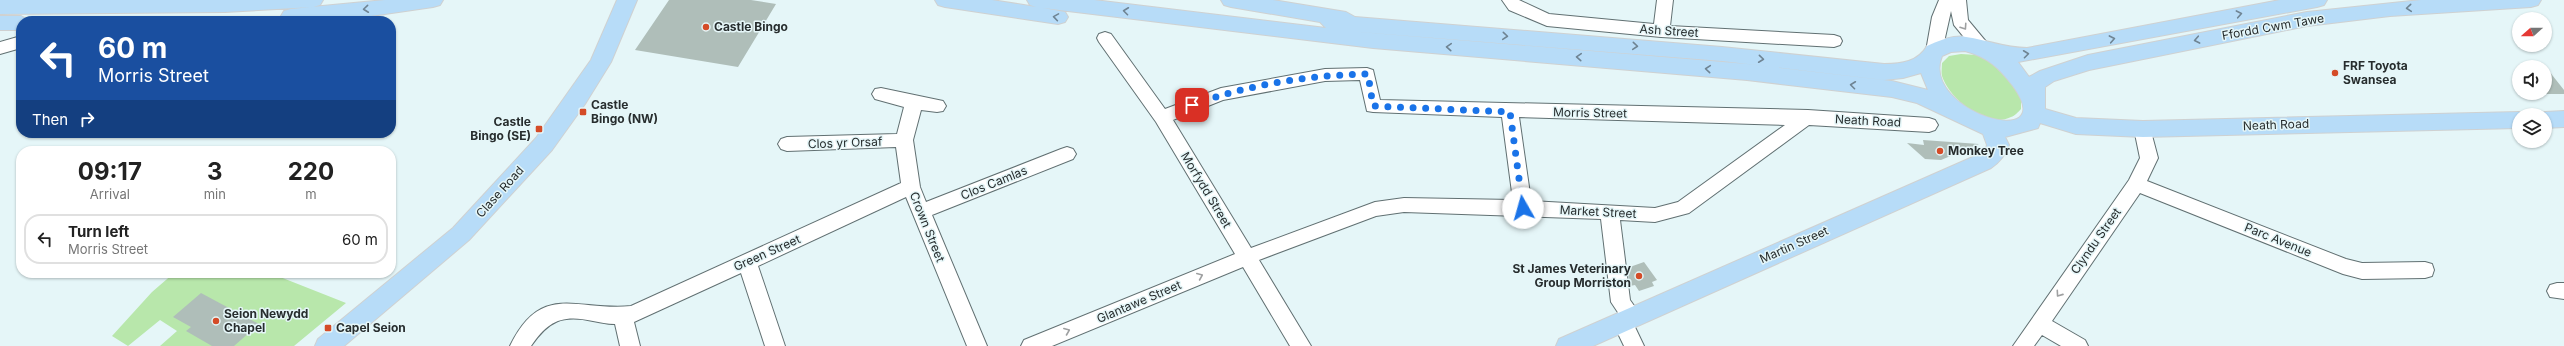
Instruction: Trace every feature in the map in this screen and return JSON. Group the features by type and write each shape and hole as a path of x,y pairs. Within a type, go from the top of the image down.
{"main road":[{"path":"64,16 313,0"},
{"path":"286,16 371,9 433,0"},
{"name":"Clase Road","path":"327,346 461,234 544,144 578,98 601,62 627,0"},
{"path":"945,0 1104,24 1303,44 1343,44 1378,33"},
{"path":"1037,0 1378,33 1892,89 1922,96 1952,109 1975,123 1991,129 2021,126 2030,122 2034,106 2006,62 1985,49 1965,44 1955,44 1932,54 1918,68 1901,72 1884,72 1722,54 1378,33 1303,20 1140,0"},
{"path":"1231,0 1378,33"},
{"name":"Ffordd Cwm Tawe","path":"1985,49 2011,55 2027,55 2317,0"},
{"name":"Ffordd Cwm Tawe","path":"2034,106 2035,83 2047,76 2121,55 2307,19 2390,9 2531,0"},
{"path":"5,20 16,19"},
{"path":"1932,54 1929,71 1952,109"},
{"name":"Neath Road","path":"2034,106 2076,126 2143,129 2512,120"},
{"path":"2552,120 2564,119"},
{"name":"Martin Street","path":"1568,346 1983,162 1994,155 1998,145 1991,129"}],"street":[{"name":"Ash Street","path":"1510,0 1515,6 1547,20 1661,31 1834,40"},
{"path":"1661,31 1665,0"},
{"path":"1932,54 1940,17 1947,0"},
{"path":"1958,0 1960,21 1985,49"},
{"name":"Morfydd Street","path":"1105,38 1134,76 1162,117 1301,346"},
{"path":"0,48 16,43"},
{"name":"Morris Street","path":"1162,117 1222,94 1325,75 1368,74 1373,106 1510,112 1808,117"},
{"path":"880,94 914,103 937,106"},
{"name":"Crown Street","path":"914,103 904,140 911,187 920,212 977,346"},
{"path":"1510,112 1523,208"},
{"name":"Neath Road","path":"1808,117 1929,124"},
{"name":"Market Street","path":"1247,257 1375,209 1404,206 1523,208 1610,214 1655,215 1683,208 1808,117"},
{"name":"Clyndu Street","path":"2023,346 2136,184 2149,158 2143,129"},
{"name":"Clos yr Orsaf","path":"787,144 904,140"},
{"name":"Clos Camlas","path":"920,212 1067,154"},
{"name":"Parc Avenue","path":"2136,184 2343,266 2362,271 2425,270"},
{"name":"Green Street","path":"520,346 534,325 547,314 565,309 592,312 607,316 633,314 911,187"},
{"path":"1610,214 1621,302 1634,346"},
{"name":"Glantawe Street","path":"1031,346 1247,257"},
{"path":"747,262 775,346"},
{"path":"622,315 630,346"},
{"path":"2039,322 2078,346"}],"green space":[{"path":"1961,54 1977,55 1990,60 2001,69 2021,97 2021,109 2016,114 2001,120 1980,116 1970,110 1952,94 1942,76 1942,63 1949,56"},
{"path":"168,278 283,278 346,303 294,346 160,346 177,331 160,320 128,346 112,336 152,292"}],"building":[{"name":"Castle Bingo","path":"669,0 751,0 776,4 738,67 635,50"},
{"path":"2552,75 2564,90 2564,94 2552,94"},
{"name":"Monkey Tree","path":"1923,140 1979,144 1941,160 1925,159 1907,143 1924,145"},
{"name":"St James Veterinary Group Morriston","path":"1644,262 1657,280 1652,282 1654,286 1639,291 1635,285 1630,286 1627,268"},
{"name":"Seion Newydd Chapel","path":"201,293 259,324 234,346 212,346 186,331 191,327 173,317"}],"place":[{"name":"Castle Bingo","path":"706,27"},
{"name":"FRF Toyota Swansea","path":"2335,73"},
{"name":"Castle Bingo (NW)","path":"583,112"},
{"name":"Castle Bingo (SE)","path":"539,129"},
{"name":"Monkey Tree","path":"1940,151"},
{"name":"St James Veterinary Group Morriston","path":"1639,276"},
{"name":"Seion Newydd Chapel","path":"216,321"},
{"name":"Capel Seion","path":"328,328"}],"route":[{"path":"1192,105 1222,94 1260,86 1325,75 1368,74 1373,106 1510,112 1523,208"}]}
